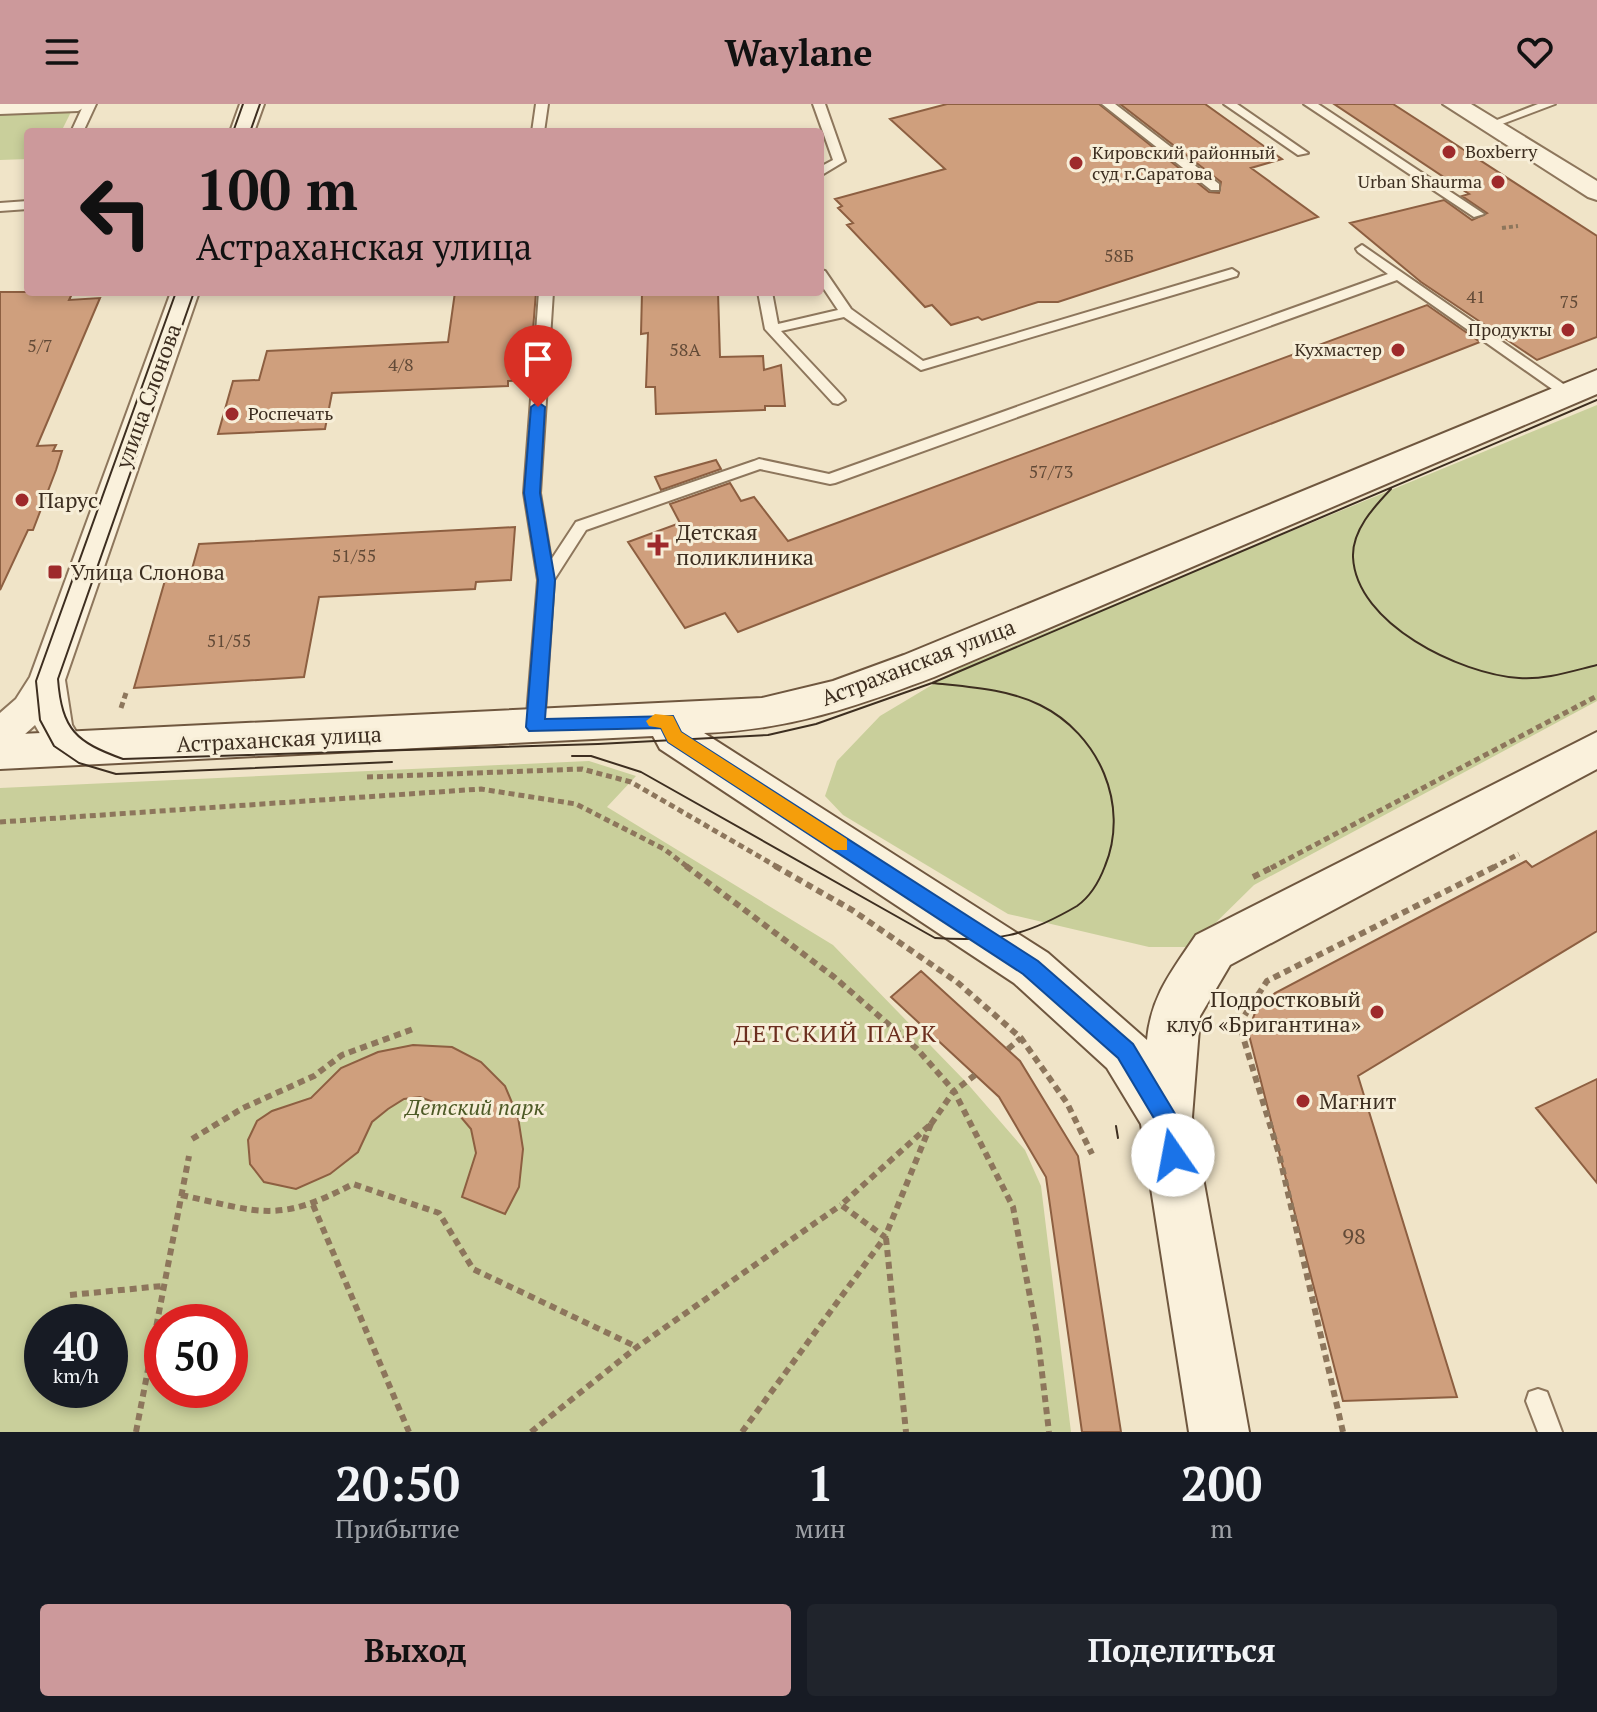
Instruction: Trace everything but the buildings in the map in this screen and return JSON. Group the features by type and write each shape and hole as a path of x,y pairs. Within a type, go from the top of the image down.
{"main road":[{"name":"Астраханская улица","path":"0,752 762,714 838,696 919,666 1582,387"},
{"path":"667,721 675,737 1031,968 1125,1051 1166,1117"},
{"path":"1219,1432 1166,1117 1175,1011 1213,950 1597,749"}],"street":[{"path":"0,107 78,104"},
{"path":"243,128 252,104"},
{"path":"1455,104 1597,192"},
{"name":"улица Слонова","path":"0,735 29,709 47,680 184,296"},
{"name":"улица Слонова","path":"47,680 54,727 67,748"}],"lane":[{"path":"79,128 90,104"},
{"path":"539,128 542,104"},
{"path":"819,104 839,161 824,170"},
{"path":"1108,104 1215,187"},
{"path":"1230,104 1302,153"},
{"path":"1310,104 1478,214"},
{"path":"1490,125 1549,104"},
{"path":"0,207 24,205"},
{"path":"1362,249 1398,275 1582,387"},
{"path":"824,280 846,312 921,366 1232,273"},
{"path":"546,580 581,526 759,464 830,479 1398,275"},
{"path":"535,727 546,580 532,493 546,296"},
{"path":"766,296 772,329 838,400"},
{"path":"772,329 846,312"},
{"path":"1538,1401 1550,1432"}],"path":[{"path":"1248,879 1597,696"},
{"path":"360,777 582,769 631,782 852,910 957,982 1021,1038 1067,1103 1092,1154"},
{"path":"0,822 182,812 481,789 576,804 664,849 761,920 917,1049 954,1091 1013,1207 1038,1339 1049,1432"},
{"path":"1343,1432 1279,1154 1239,1024 1267,981 1519,854"},
{"path":"192,1139 243,1108 314,1076 342,1055 416,1028"},
{"path":"1008,1049 1021,1038"},
{"path":"742,1432 885,1237 931,1124 954,1091 975,1075"},
{"path":"531,1432 637,1347 841,1205 931,1124"},
{"path":"136,1432 189,1156"},
{"path":"181,1195 270,1214 313,1205 353,1184 439,1213 473,1269 637,1347"},
{"path":"313,1205 409,1432"},
{"path":"841,1205 885,1237 906,1432"},
{"path":"70,1295 162,1286"}],"green space":[{"path":"71,112 63,128 24,128 24,159 0,160 0,115"},
{"path":"1597,405 1597,701 1254,885 1191,947 1149,947 1008,914 843,815 825,796 837,761 880,716 962,667"},
{"name":"Детский парк","path":"589,761 636,776 607,807 833,945 966,1082 1025,1150 1041,1186 1071,1432 0,1432 0,788"}],"tram line":[{"path":"234,128 243,104"},
{"path":"251,128 260,104"},
{"path":"175,296 36,681 40,720 54,746 79,763 116,774 392,762"},
{"path":"193,296 58,679 68,722 74,732 94,746 123,759 598,744 768,735 816,724 932,683"},
{"path":"932,683 1597,400"},
{"path":"1391,489 1360,528 1353,557 1359,581 1372,604 1391,624 1441,656 1495,674 1539,678 1597,665"},
{"path":"572,756 591,756 641,772 935,938 975,939 1009,935 1041,925 1077,906 1097,883 1112,843 1114,819 1111,796 1093,753 1079,734 1040,705 1015,695 932,683"},
{"path":"1116,1126 1118,1138"}],"slow traffic":[{"path":"655,721 667,721 675,737 841,844"}],"place":[{"name":"Boxberry","path":"1449,152"},
{"name":"Кировский районный суд г.Саратова","path":"1076,163"},
{"name":"Urban Shaurma","path":"1498,182"},
{"name":"Продукты","path":"1568,330"},
{"name":"Кухмастер","path":"1398,350"},
{"name":"Роспечать","path":"232,414"},
{"name":"Парус","path":"22,500"},
{"name":"Детская поликлиника","path":"658,545"},
{"name":"Улица Слонова","path":"55,572"},
{"name":"Подростковый клуб «Бригантина»","path":"1377,1012"},
{"name":"Магнит","path":"1303,1101"}],"district":[{"name":"ДЕТСКИЙ ПАРК","path":"836,1034"}],"route":[{"path":"538,407 532,493 546,580 535,727 667,721 675,737 1031,968 1125,1051 1166,1117 1173,1155"}]}
